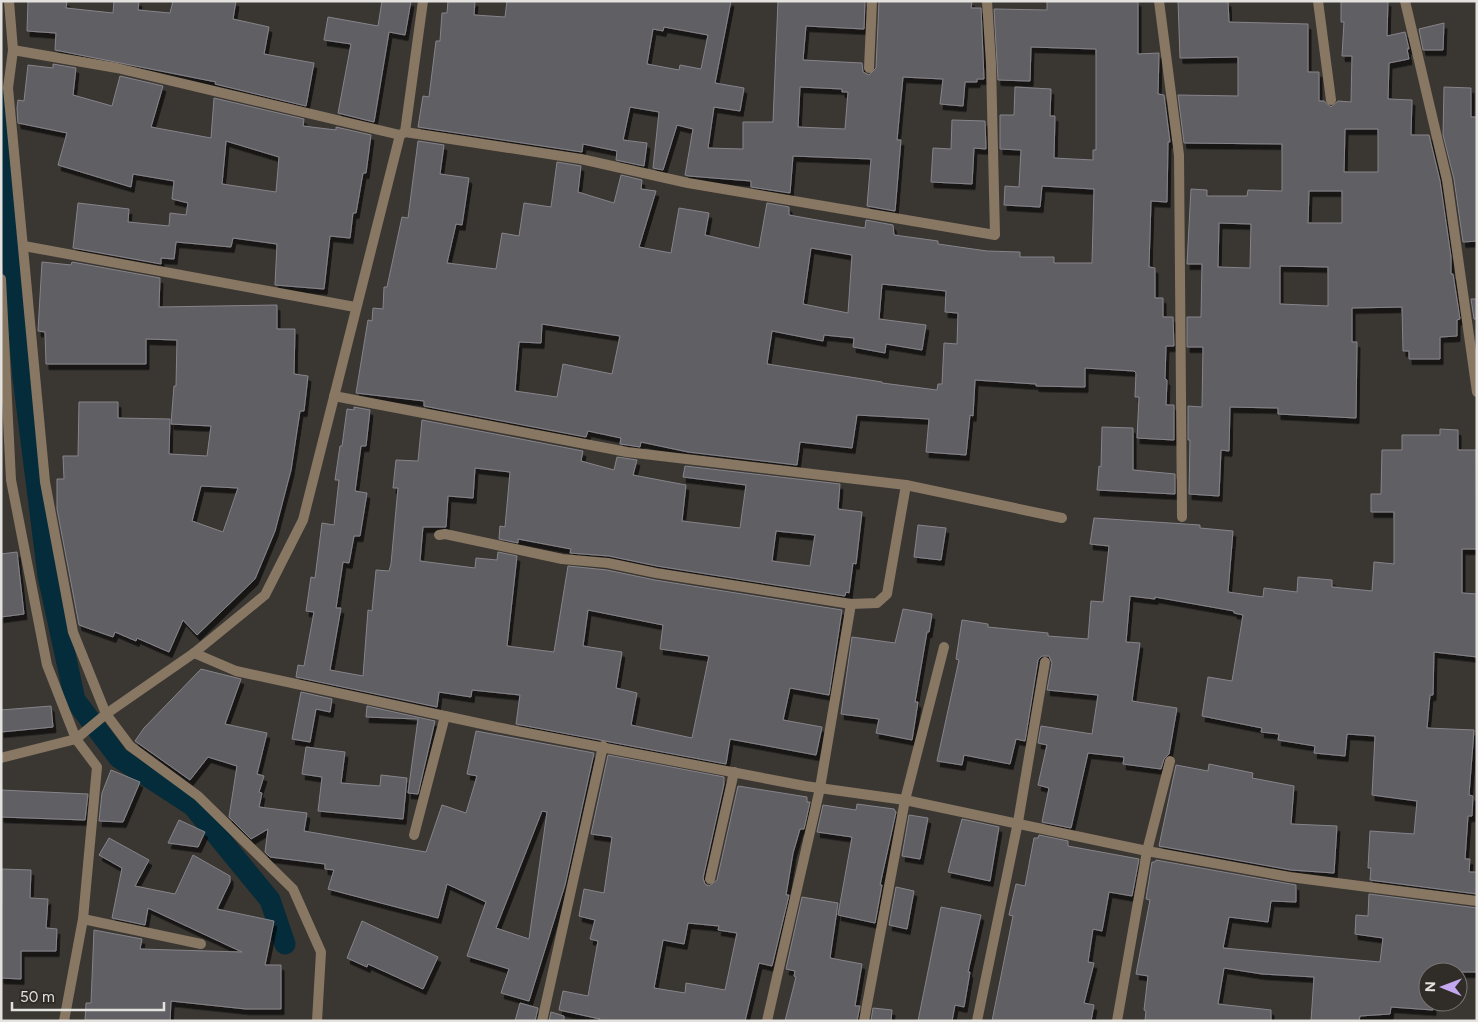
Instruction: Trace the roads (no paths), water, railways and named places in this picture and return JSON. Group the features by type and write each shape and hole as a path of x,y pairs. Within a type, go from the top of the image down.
{"street":[{"path":"9,1 14,50 8,88 45,482 73,632 106,714 130,746 198,796 293,889 321,952 316,1021"},
{"path":"1,758 76,738 106,714 194,653 265,595 303,520 356,307 403,133 423,1"},
{"path":"869,68 872,1"},
{"path":"14,50 117,68 403,133 581,159 688,183 995,235 991,64 986,1"},
{"path":"1160,1 1179,155 1182,517"},
{"path":"1318,1 1332,100"},
{"path":"1405,1 1447,180 1477,392"},
{"path":"24,246 356,307"},
{"path":"1,279 11,480 47,665 76,738 97,767 83,919 64,1021"},
{"path":"334,396 627,452 906,485 1062,518"},
{"path":"439,535 445,534 562,559 608,563 656,574 851,604 877,603 887,594 906,485"},
{"path":"767,1021 820,788 851,604"},
{"path":"864,1021 905,800 944,647"},
{"path":"194,653 236,671 445,716 734,772 820,788 905,800 1018,822 1147,851 1290,877 1477,901"},
{"path":"977,1021 1018,822 1045,662"},
{"path":"414,835 445,716"},
{"path":"542,1021 602,746"},
{"path":"1117,1021 1147,851 1170,761"},
{"path":"710,879 734,772"},
{"path":"83,919 201,944"}],"waterway":[{"path":"1,99 4,166 23,377 48,576 75,700 119,758 193,806 270,900 285,944"}]}
